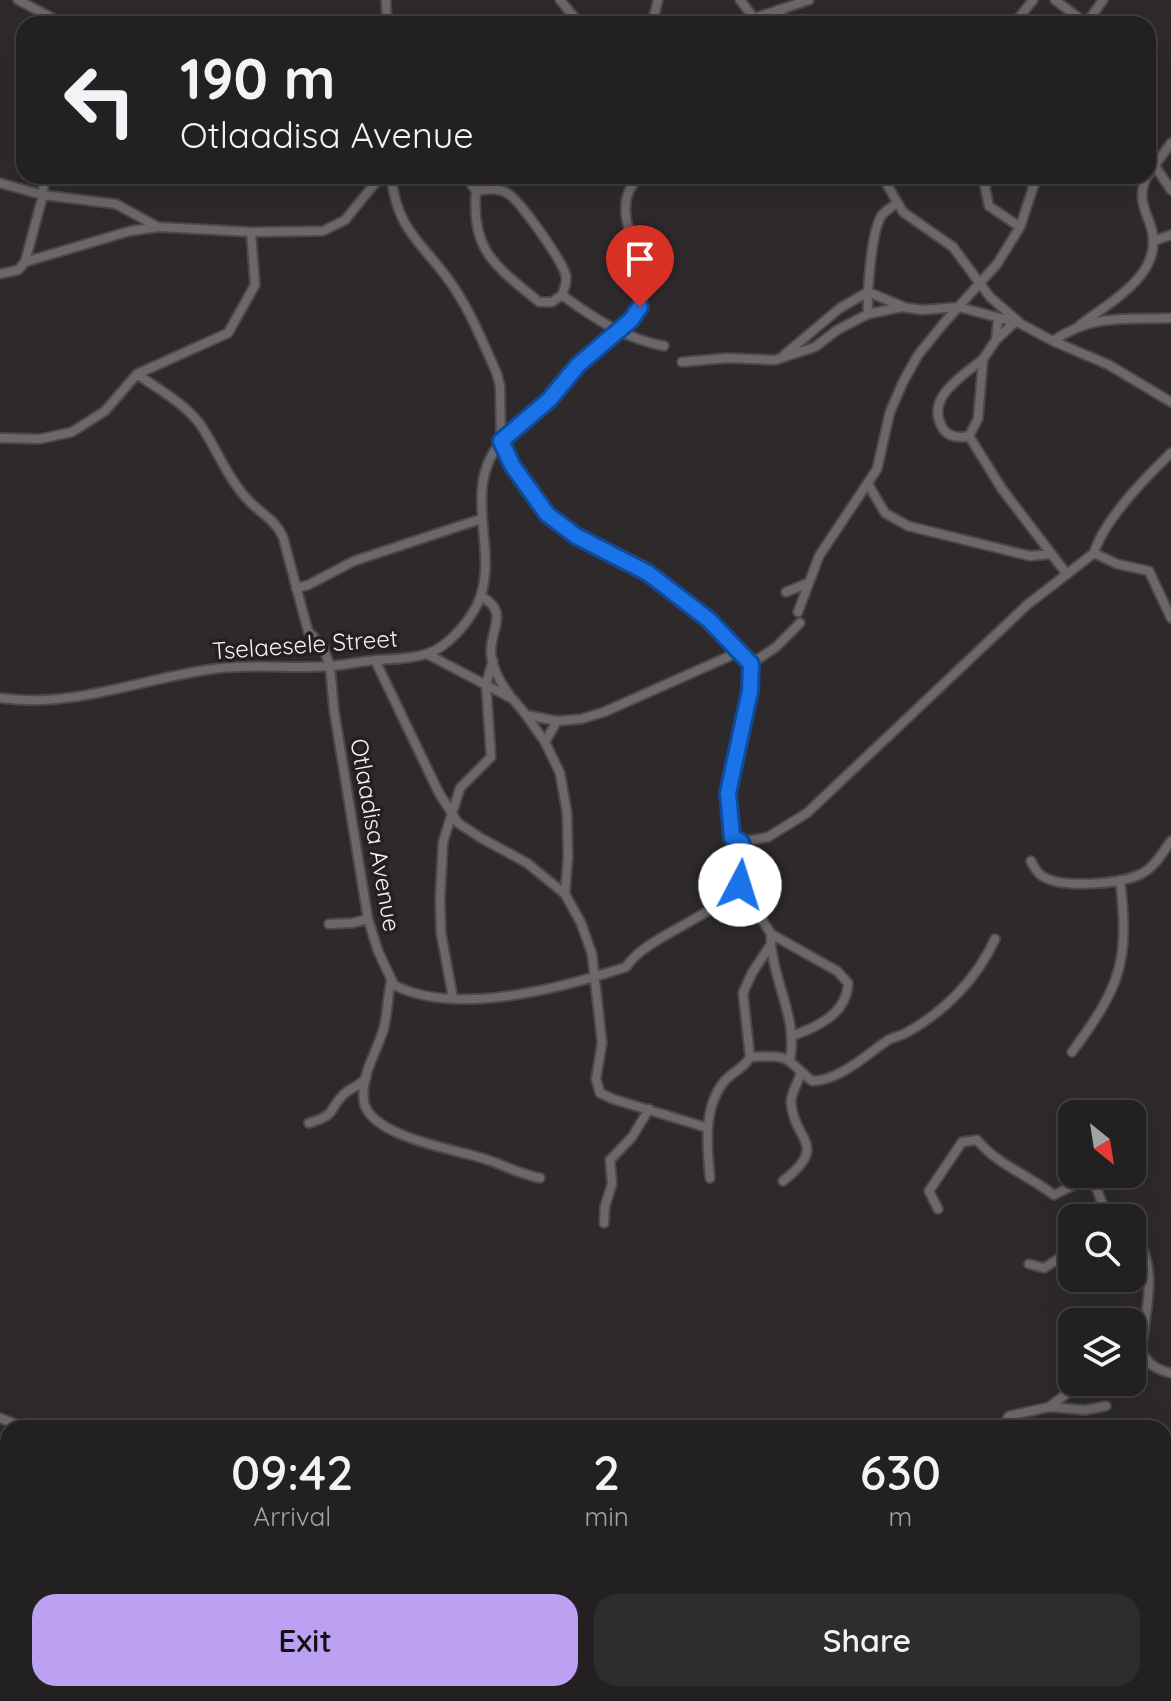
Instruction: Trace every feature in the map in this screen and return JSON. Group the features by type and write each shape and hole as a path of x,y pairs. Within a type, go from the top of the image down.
{"street":[{"path":"18,0 49,16"},
{"path":"560,0 573,16"},
{"path":"740,0 752,16"},
{"path":"760,16 809,0"},
{"path":"1020,16 1033,0"},
{"path":"1055,0 1076,16"},
{"path":"778,10 782,16"},
{"path":"1156,165 1171,143"},
{"path":"1156,168 1171,190"},
{"path":"0,183 43,195 116,204 159,227"},
{"path":"0,274 18,270 25,262 44,184"},
{"path":"25,262 130,231 159,227 251,232 310,232 334,227 354,210 375,184"},
{"path":"393,184 399,211 410,235 454,288 497,374 501,441 512,465 547,514 576,536 648,573 709,620 751,664 750,691 728,793 732,837 741,842 768,837 807,813 935,694 954,671 1027,605 1094,553 1097,542 1120,510 1171,453"},
{"path":"471,184 476,191 477,229 490,257 539,302 552,302 562,295 566,276 525,210 514,197 500,189 476,191"},
{"name":"Tselaesele Street","path":"0,698 63,698 220,668 330,666 427,654 452,638 466,622 481,596 485,551 481,519 485,471 501,441 549,400 578,365 631,320 642,298 627,215 627,193 634,184"},
{"path":"886,184 910,218 953,247 1000,307 1018,323 1109,365 1171,402"},
{"path":"986,184 989,206 1020,227"},
{"path":"798,612 826,545 877,469 890,412 903,382 918,355 997,264 1020,227 1034,184"},
{"path":"1053,341 1080,325 1140,278 1151,254 1153,241 1153,231 1141,199 1145,184"},
{"path":"868,314 868,292 879,222 881,216 897,203"},
{"path":"0,438 40,439 72,432 96,419 137,374 221,337 232,327 255,285 251,232"},
{"path":"1153,241 1171,235"},
{"path":"780,358 855,298 868,292 902,307 922,310 959,307 1018,323"},
{"path":"562,295 618,330 664,346"},
{"path":"682,362 780,358 815,347 837,330 868,314 902,307"},
{"path":"1080,325 1114,318 1171,318"},
{"path":"828,319 837,330"},
{"path":"996,340 998,319"},
{"path":"983,359 977,426 969,436 957,438 946,433 936,412 938,404 944,393 983,359 996,340 1018,323"},
{"name":"Otlaadisa Avenue","path":"137,374 181,405 197,421 243,493 279,528 308,631 323,647 330,666 334,710 368,919 391,982"},
{"path":"969,436 1002,489 1066,573"},
{"path":"868,484 885,513 908,526 1030,556 1051,554"},
{"path":"296,588 354,561 481,519"},
{"path":"1094,553 1117,564 1149,571 1171,618"},
{"path":"786,592 808,583"},
{"path":"481,596 491,602 496,610 491,654 499,679 545,742 560,773 567,813 565,894"},
{"path":"751,664 776,647 800,623"},
{"path":"526,715 557,721 581,719 604,712 739,652"},
{"path":"427,654 513,699"},
{"path":"375,660 458,823 527,863 565,894 581,923 596,976 602,1043 596,1079 600,1093 708,1128"},
{"path":"453,998 441,933 443,842 460,788 491,757 486,684 493,661"},
{"path":"545,742 557,721"},
{"path":"1031,861 1036,872 1053,882 1120,880 1148,870 1171,841"},
{"path":"391,982 397,987 430,996 453,998 521,993 626,967 646,947 728,897 740,885 745,860 741,842"},
{"path":"1072,1052 1103,1010 1119,975 1126,925 1120,880"},
{"path":"740,885 771,939 774,970 792,1036 790,1059"},
{"path":"329,924 368,919"},
{"path":"771,939 837,971 848,983 847,996 826,1022 792,1036"},
{"path":"710,1178 708,1128 716,1095 722,1083 746,1065 750,1057 743,993 771,939"},
{"path":"750,1057 790,1059 812,1081 827,1078 872,1053 891,1038 906,1033 961,991 984,963 995,939"},
{"path":"391,982 384,1029 366,1077 364,1102 367,1111 379,1123 445,1149 467,1153 540,1178"},
{"path":"783,1181 804,1162 807,1153 791,1101 801,1072"},
{"path":"309,1123 327,1118 344,1094 360,1086 366,1077"},
{"path":"604,1223 605,1206 612,1184 610,1160 632,1137 649,1109"},
{"path":"938,1209 929,1191 962,1142 977,1140 992,1158 1037,1182 1054,1195 1068,1188"},
{"path":"1098,1188 1102,1203"},
{"path":"1145,1308 1149,1266 1146,1256"},
{"path":"1029,1264 1044,1268 1058,1259"},
{"path":"1146,1361 1171,1373"},
{"path":"1049,1407 1064,1396"},
{"path":"1007,1420 1009,1416 1049,1407 1085,1410 1106,1406"}],"route":[{"path":"640,307 631,320 578,365 549,400 501,441 512,465 547,514 576,536 648,573 682,598 709,620 751,664 750,691 728,793 732,837 741,842 745,850 740,885"}]}
